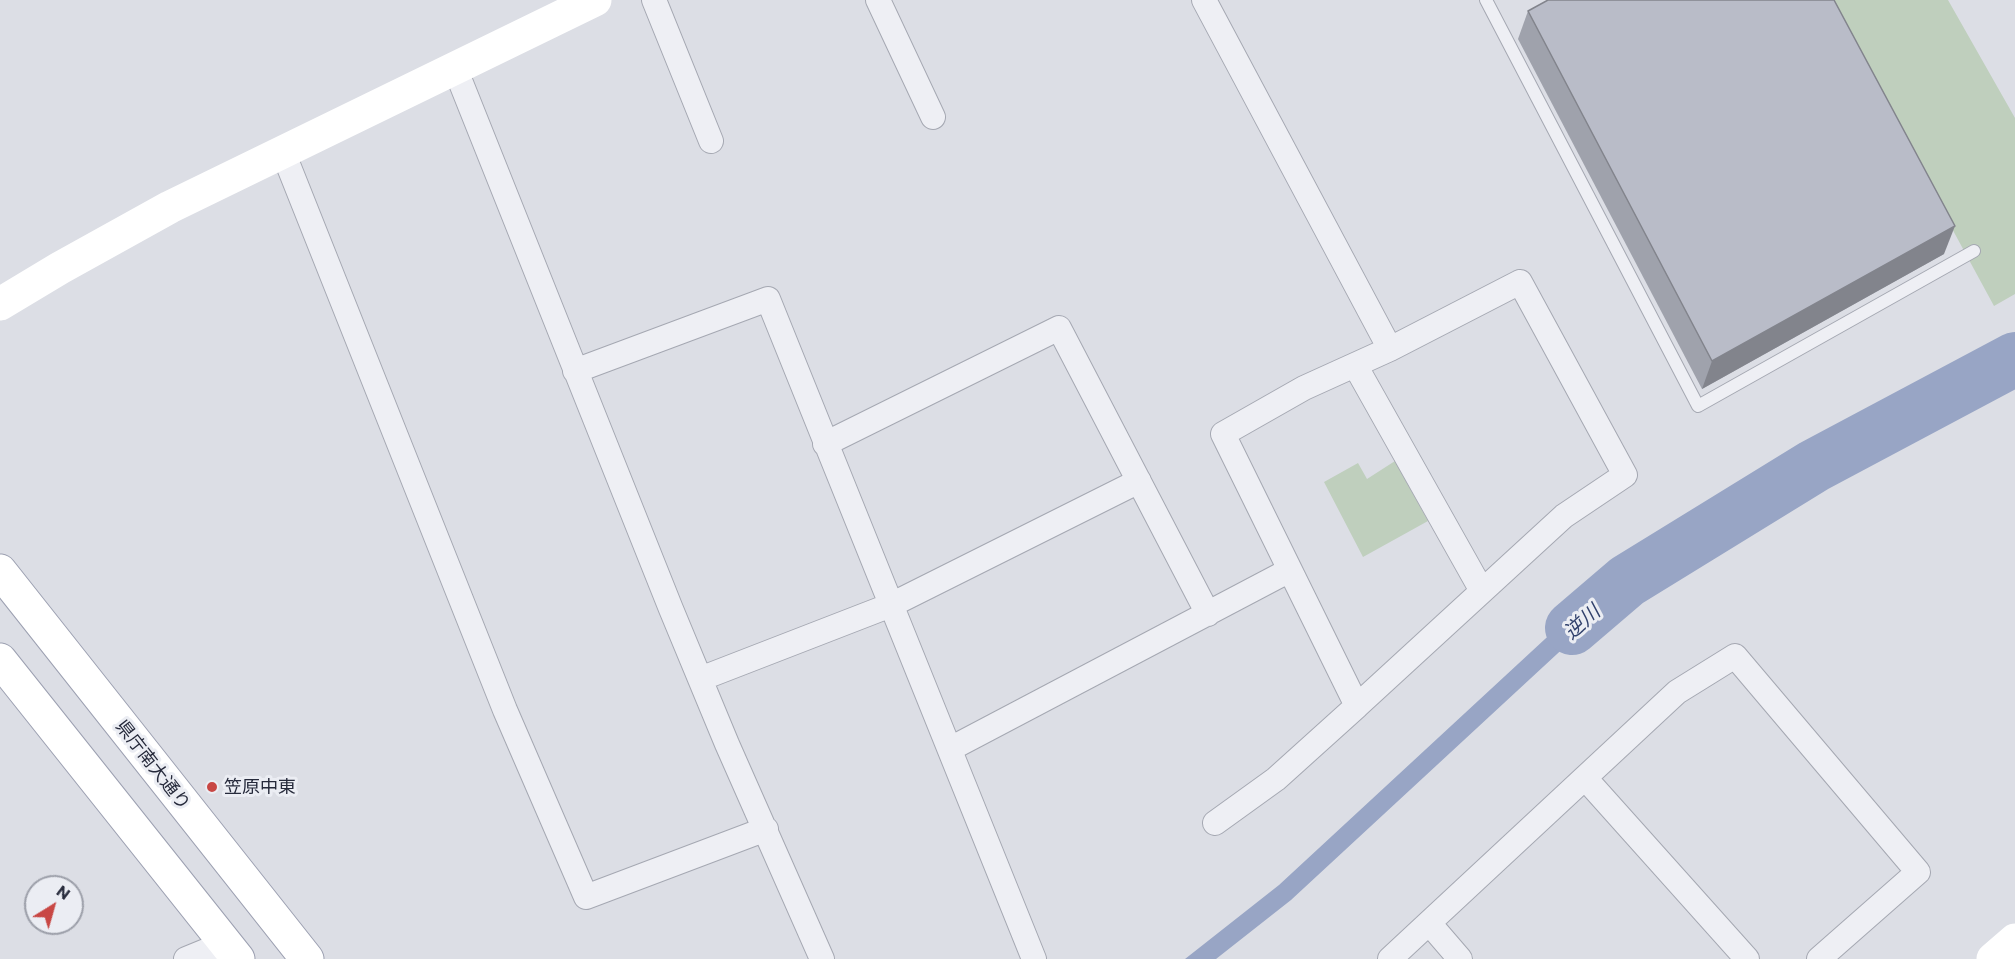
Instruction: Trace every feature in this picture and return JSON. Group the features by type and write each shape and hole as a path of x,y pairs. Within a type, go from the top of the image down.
{"main road":[{"path":"0,304 170,207 595,0"},
{"name":"県庁南大通り","path":"0,572 307,959"},
{"path":"0,660 231,951"},
{"path":"1993,959 2015,940"}],"street":[{"path":"654,0 711,141"},
{"path":"878,0 933,117"},
{"path":"1204,0 1390,349"},
{"path":"455,68 700,679 822,959"},
{"path":"283,152 505,710 586,897 765,829"},
{"path":"1215,823 1276,779 1357,706 1563,516 1625,475 1520,282 1390,349 1304,388 1223,434 1357,706"},
{"path":"575,371 768,299 1034,959"},
{"path":"825,444 1059,328 1208,614"},
{"path":"1355,365 1482,591"},
{"path":"700,679 891,605 1139,482"},
{"path":"950,749 1290,570"},
{"path":"1390,959 1677,692 1735,656 1918,872 1824,957"},
{"path":"1585,778 1747,959"},
{"path":"1429,923 1461,959"},
{"path":"186,959 231,951"}],"lane":[{"path":"1486,0 1698,406 1974,251"}],"green space":[{"path":"1828,0 1948,0 2015,118 2015,294 1994,306"},
{"path":"1395,461 1428,521 1363,557 1324,482 1358,463 1367,479"}],"water":[{"path":"1622,574 1633,589 1570,642 1291,900 1216,959 1185,959 1279,885 1558,627"}],"building":[{"path":"1548,0 1834,0 1955,226 1712,361 1528,11"}],"waterway":[{"name":"逆川","path":"1572,628 1627,581 1814,466 2015,359"}],"place":[{"name":"笠原中東","path":"212,787"}]}
